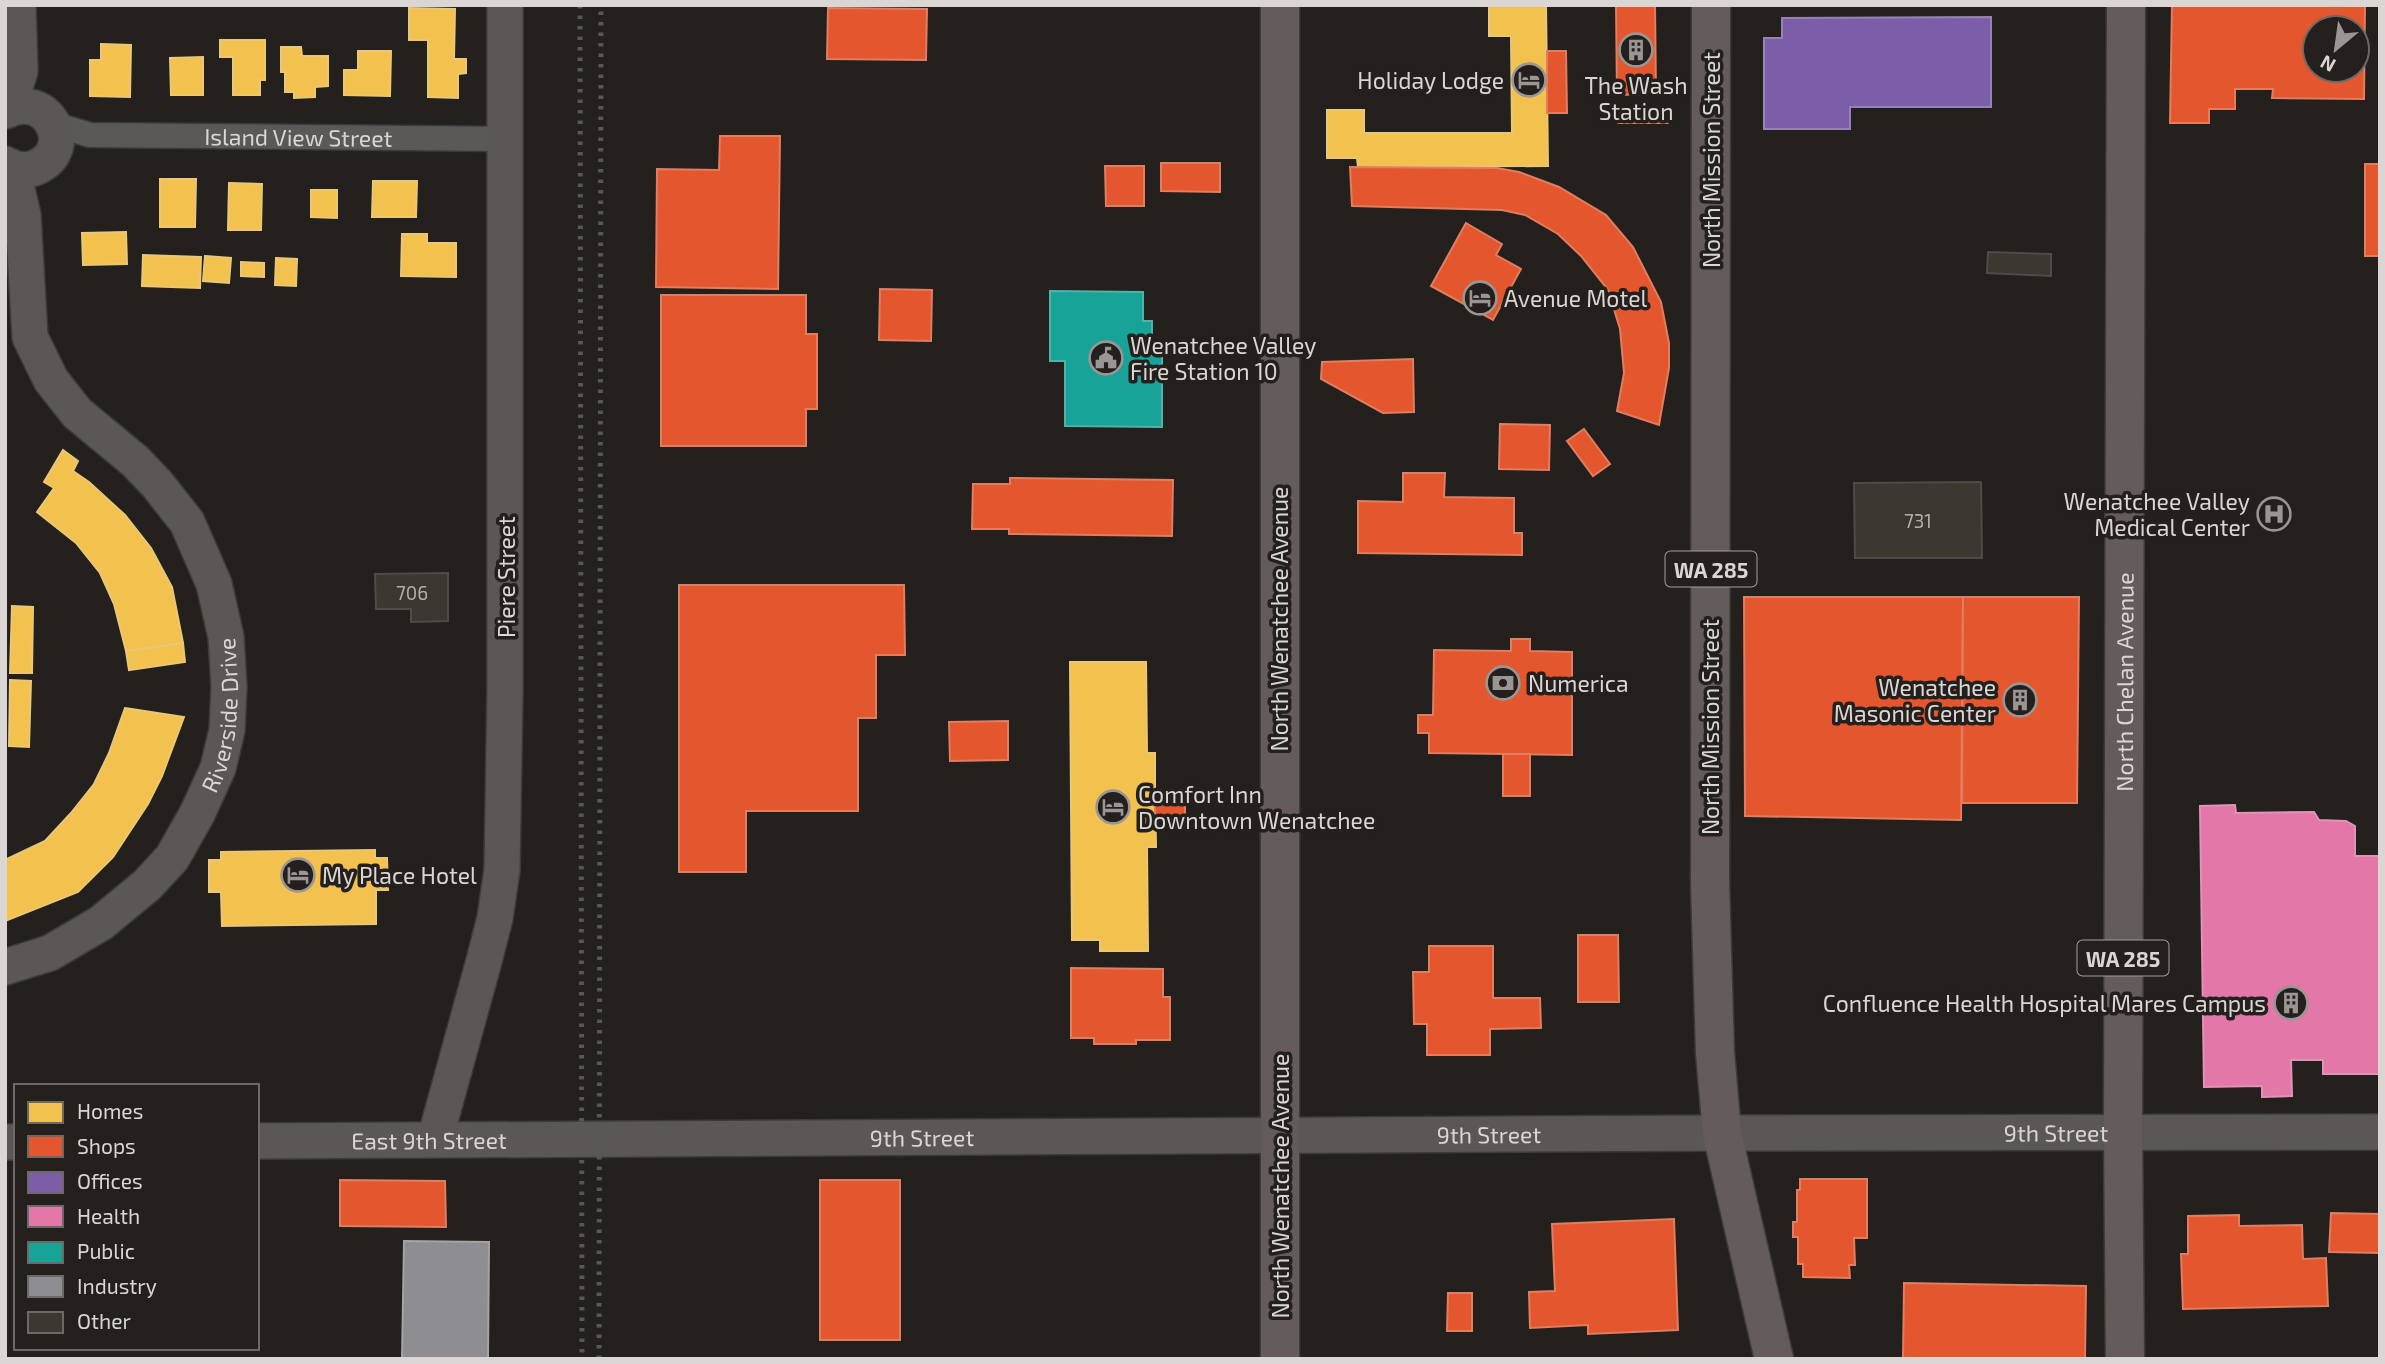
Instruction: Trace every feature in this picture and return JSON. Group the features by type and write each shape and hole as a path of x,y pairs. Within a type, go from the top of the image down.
{"main road":[{"name":"North Wenatchee Avenue","path":"1280,5 1280,1359"},
{"name":"North Mission Street","path":"1711,5 1710,883 1715,1052 1722,1133 1774,1359"},
{"name":"North Chelan Avenue","path":"2125,1359 2123,1132 2126,5"}],"street":[{"name":"Riverside Drive","path":"5,967 50,953 101,923 147,885 172,858 197,814 218,768 227,730 229,687 226,637 214,584 187,522 142,469 77,413 51,380 30,337 23,215 27,137 20,71 18,5"},
{"name":"Piere Street","path":"435,1139 495,918 502,870 505,690 505,5"},
{"name":"Island View Street","path":"27,137 90,135 506,139"},
{"name":"9th Street","path":"600,1138 2380,1132"},
{"name":"East 9th Street","path":"259,1141 600,1138"}],"building: Homes":[{"name":"Holiday Lodge","path":"1489,5 1546,5 1548,166 1358,167 1357,158 1327,158 1327,110 1364,110 1364,133 1512,133 1511,36 1489,36"},
{"path":"409,8 455,9 454,59 466,59 466,73 458,74 458,98 428,97 428,40 409,40"},
{"path":"220,40 265,40 265,80 260,80 260,95 233,95 233,57 220,57"},
{"path":"101,44 131,45 130,97 90,96 90,60 101,60"},
{"path":"281,47 301,47 302,56 328,56 328,86 315,87 315,97 294,98 294,92 285,92 285,72 281,72"},
{"path":"358,51 391,51 390,96 344,95 344,70 358,70"},
{"path":"203,57 203,95 171,95 170,58"},
{"path":"160,179 196,179 195,227 160,227"},
{"path":"373,181 417,181 416,217 372,217"},
{"path":"229,183 262,184 261,230 228,230"},
{"path":"311,190 337,190 337,218 311,217"},
{"path":"126,232 127,264 83,265 82,233"},
{"path":"402,234 427,234 427,243 456,243 456,277 401,276"},
{"path":"143,255 201,257 200,288 142,286"},
{"path":"205,256 231,258 229,283 203,281"},
{"path":"276,258 297,259 296,286 275,285"},
{"path":"241,262 264,263 264,277 241,276"},
{"path":"63,450 78,461 73,471 125,515 151,548 172,587 183,643 126,651 114,604 100,573 76,543 37,512 54,488 44,482"},
{"path":"12,606 33,607 32,673 10,673"},
{"path":"183,643 185,662 129,670 126,651"},
{"name":"Comfort Inn Downtown Wenatchee","path":"1070,662 1146,662 1147,753 1155,753 1156,847 1147,847 1148,951 1100,951 1100,940 1072,940"},
{"path":"10,680 31,681 29,747 9,746"},
{"path":"125,708 184,717 162,776 148,804 113,857 78,892 5,921 5,860 45,841 94,784 109,753"},
{"name":"My Place Hotel","path":"375,850 375,858 387,858 388,890 376,890 376,924 222,926 221,892 209,892 209,860 221,860 221,852"}],"building: Shops":[{"name":"The Wash Station","path":"1616,5 1655,5 1656,94 1617,95"},
{"path":"2172,5 2365,5 2365,14 2301,14 2301,84 2364,84 2364,99 2272,98 2273,89 2235,89 2235,109 2209,109 2209,123 2170,123"},
{"path":"828,8 927,9 926,60 827,59"},
{"path":"1547,51 1566,51 1567,113 1547,113"},
{"path":"1618,107 1667,107 1668,123 1618,123"},
{"path":"720,136 780,136 778,289 656,287 657,169 719,170"},
{"path":"1161,163 1220,163 1220,192 1161,191"},
{"path":"2365,164 2380,164 2380,256 2365,256"},
{"path":"1105,166 1144,166 1144,206 1106,206"},
{"path":"1350,167 1497,168 1519,172 1559,187 1606,215 1633,247 1661,302 1669,343 1669,368 1659,425 1617,411 1624,373 1620,329 1608,290 1581,256 1558,234 1525,215 1502,210 1352,206"},
{"path":"1466,223 1502,244 1496,255 1521,269 1493,320 1431,286"},
{"path":"880,289 932,290 931,341 879,340"},
{"path":"661,295 806,295 806,334 817,334 817,409 806,409 806,446 661,446"},
{"path":"1413,359 1414,412 1383,413 1321,379 1322,362"},
{"path":"1500,424 1550,425 1549,470 1499,469"},
{"path":"1584,429 1610,464 1593,476 1567,441"},
{"path":"1403,473 1445,473 1444,497 1514,498 1514,533 1522,533 1522,555 1358,553 1358,501 1403,502"},
{"path":"1010,478 1173,480 1172,536 1009,534 1009,529 972,529 973,484 1010,484"},
{"path":"679,585 904,585 905,655 876,655 876,718 858,718 858,811 746,811 746,872 679,872"},
{"path":"1744,597 1963,597 1961,820 1745,816"},
{"name":"Wenatchee Masonic Center","path":"1963,597 2079,597 2077,803 1962,803"},
{"name":"Numerica","path":"1511,639 1530,639 1530,651 1572,652 1572,755 1429,753 1429,733 1418,733 1418,715 1433,715 1434,650 1511,651"},
{"path":"1008,721 1008,760 950,761 949,722"},
{"path":"1503,754 1530,754 1530,796 1503,796"},
{"path":"1155,790 1185,790 1185,824 1155,824"},
{"path":"1578,935 1618,935 1619,1002 1578,1002"},
{"path":"1429,946 1493,946 1493,998 1540,998 1541,1028 1490,1029 1490,1055 1427,1055 1427,1024 1414,1024 1413,972 1429,972"},
{"path":"1071,968 1163,969 1163,997 1170,997 1170,1040 1136,1040 1136,1044 1094,1044 1094,1038 1071,1038"},
{"path":"1800,1179 1867,1179 1867,1238 1854,1238 1855,1265 1849,1265 1850,1278 1803,1277 1803,1264 1798,1264 1798,1237 1793,1237 1793,1222 1797,1222 1797,1190 1800,1190"},
{"path":"340,1180 445,1181 446,1227 340,1226"},
{"path":"820,1180 900,1180 900,1340 820,1340"},
{"path":"2331,1213 2380,1214 2380,1253 2329,1252"},
{"path":"2239,1215 2239,1226 2302,1225 2303,1259 2326,1258 2328,1306 2183,1309 2181,1254 2188,1254 2188,1216"},
{"path":"1674,1219 1678,1330 1588,1334 1588,1325 1530,1328 1529,1292 1555,1291 1552,1224"},
{"path":"1904,1283 2086,1286 2085,1359 1903,1359"},
{"path":"1448,1293 1472,1293 1472,1331 1447,1331"}],"building: Offices":[{"path":"1991,17 1991,107 1850,107 1850,129 1764,129 1764,38 1782,38 1782,18"}],"building: Health":[{"name":"Confluence Health Hospital Mares Campus","path":"2235,805 2236,813 2314,812 2319,820 2346,821 2355,826 2355,856 2379,856 2380,1074 2323,1074 2323,1060 2291,1060 2292,1096 2262,1097 2262,1086 2204,1087 2200,806"}],"building: Public":[{"name":"Wenatchee Valley Fire Station 10","path":"1050,291 1143,292 1143,321 1152,321 1152,355 1162,355 1162,427 1065,426 1065,361 1050,361"}],"building: Industry":[{"path":"404,1241 489,1242 488,1359 402,1359"}],"building: Other":[{"path":"1988,252 2051,254 2051,276 1987,273"},
{"path":"1981,482 1982,558 1855,558 1854,483"},
{"path":"448,573 448,621 411,622 411,609 376,609 375,574"}],"railway":[{"path":"580,5 582,1359"},
{"path":"599,1359 601,5"}],"place":[{"name":"The Wash Station","path":"1636,50"},
{"name":"Holiday Lodge","path":"1529,80"},
{"name":"Avenue Motel","path":"1480,298"},
{"name":"Wenatchee Valley Fire Station 10","path":"1106,358"},
{"name":"Wenatchee Valley Medical Center","path":"2274,514"},
{"name":"Numerica","path":"1503,683"},
{"name":"Wenatchee Masonic Center","path":"2020,700"},
{"name":"Comfort Inn Downtown Wenatchee","path":"1113,807"},
{"name":"My Place Hotel","path":"298,875"},
{"name":"Confluence Health Hospital Mares Campus","path":"2291,1003"}]}
